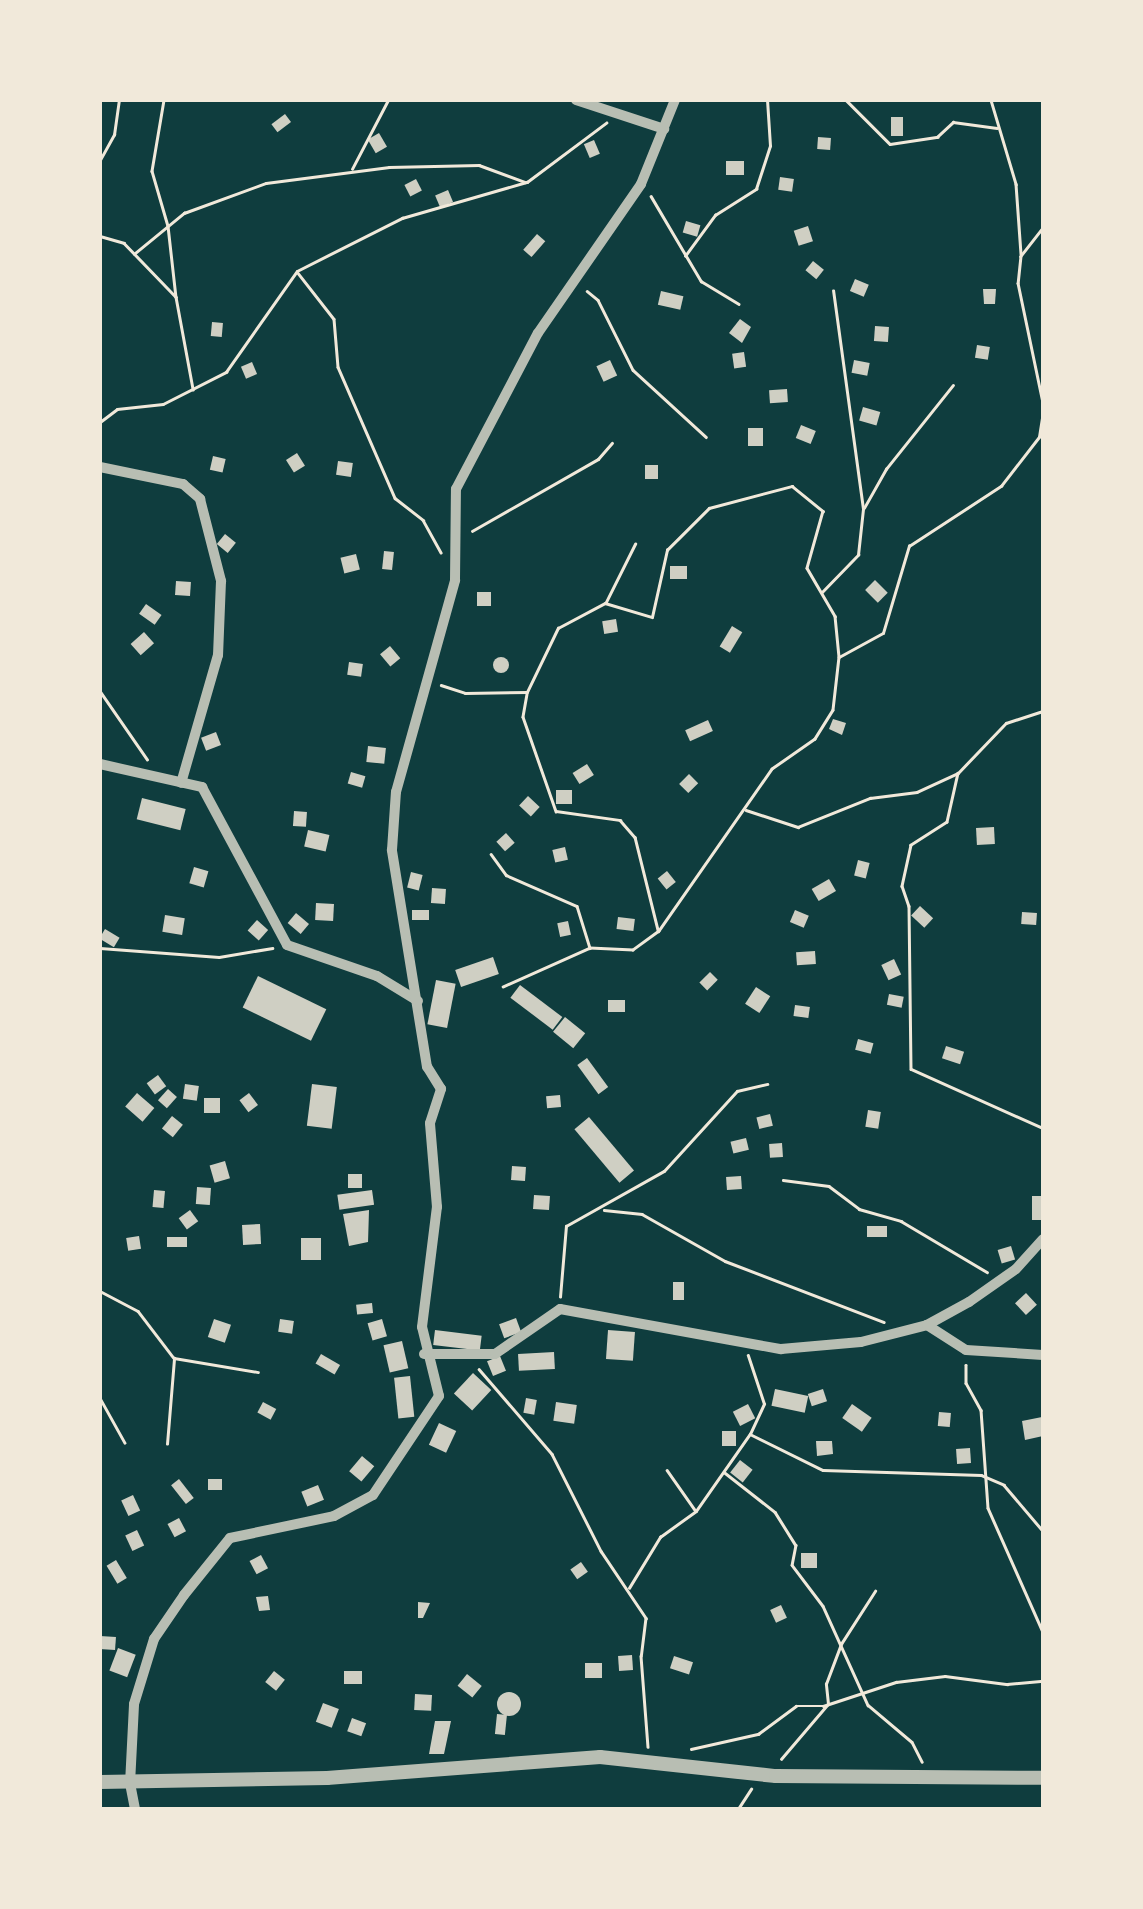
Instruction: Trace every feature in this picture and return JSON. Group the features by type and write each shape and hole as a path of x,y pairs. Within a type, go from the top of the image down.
{"street":[{"path":"576,100 664,129"},
{"path":"135,1809 130,1784 134,1704 154,1638 184,1595 230,1538 334,1516 373,1495 439,1396 424,1354 438,1208 430,1123 441,1088 427,1067 392,850 396,792 424,679 455,580 456,489 538,333 641,184 675,100"},
{"path":"100,468 183,484 200,498 221,581 218,654 175,782"},
{"path":"100,764 202,787 287,945 377,976 418,1000"},
{"path":"424,1354 495,1354 560,1308 781,1349 861,1342 926,1326 999,1281 1043,1239"},
{"path":"926,1326 966,1350 1043,1355"},
{"path":"100,1782 130,1784 600,1758 764,1774 1043,1778"}],"path":[{"path":"100,160 114,135 119,100"},
{"path":"164,100 152,171 168,226 193,388"},
{"path":"351,172 388,100"},
{"path":"686,256 715,216 756,189 770,146 768,100"},
{"path":"851,100 890,144 937,137 953,122 997,128"},
{"path":"991,100 1016,184 1022,256 1018,283 1043,404"},
{"path":"100,422 117,409 163,404 226,372 298,272 402,218 526,182 618,114"},
{"path":"134,254 184,213 266,183 351,172 479,165 526,182"},
{"path":"641,184 668,216 701,280 739,304"},
{"path":"1022,256 1043,228"},
{"path":"100,236 134,254 176,297"},
{"path":"298,272 334,319 338,367 395,498 423,520 455,580"},
{"path":"574,280 598,300 633,370 706,438"},
{"path":"822,593 858,555 863,509 833,291"},
{"path":"863,509 886,469 953,386"},
{"path":"839,657 883,633 909,546 1001,486 1039,437 1043,413"},
{"path":"456,545 484,522 598,459 612,443"},
{"path":"503,986 590,948 634,950 659,932 772,768 816,739 833,710 839,657 835,616 807,568 823,511 792,486 709,508 667,550 652,616 605,603"},
{"path":"635,544 605,603 558,628 527,692 523,717 556,811 620,820 635,838 659,932"},
{"path":"424,679 465,693 527,692"},
{"path":"100,691 131,743 175,782"},
{"path":"744,810 798,827 958,772 1006,723 1043,713"},
{"path":"958,772 947,822 911,845 902,886 909,906 911,1069 1043,1128"},
{"path":"491,854 506,876 578,906 590,948"},
{"path":"100,948 219,957 287,945"},
{"path":"560,1308 566,1226 604,1210 664,1171 737,1091 768,1084"},
{"path":"783,1180 828,1186 859,1209 962,1252 999,1281"},
{"path":"604,1210 642,1214 725,1260 887,1323"},
{"path":"100,1291 138,1310 174,1358 167,1444"},
{"path":"628,1589 660,1537 696,1511 750,1434 764,1404 743,1339"},
{"path":"966,1350 966,1383 981,1410 981,1475 988,1508 1041,1617 1043,1632"},
{"path":"174,1358 258,1372"},
{"path":"476,1367 552,1454 601,1551 646,1618 644,1734 660,1765 686,1750 758,1734 796,1706 828,1704 860,1690 945,1676 1007,1684 1043,1681"},
{"path":"100,1398 125,1443"},
{"path":"750,1434 822,1470 981,1475 1004,1485 1043,1531"},
{"path":"667,1470 696,1511"},
{"path":"724,1472 775,1512 796,1544 792,1565 824,1606 860,1690 912,1742 930,1776"},
{"path":"738,1809 764,1774 828,1704 826,1684 841,1644 874,1592"}],"building":[{"path":"285,114 291,122 277,132 271,124"},
{"path":"891,117 903,117 903,136 891,136"},
{"path":"379,133 387,147 376,153 368,140"},
{"path":"818,137 831,138 830,150 817,149"},
{"path":"594,140 600,154 590,158 584,144"},
{"path":"726,161 744,161 744,175 726,175"},
{"path":"780,177 794,179 792,192 778,190"},
{"path":"416,179 422,191 410,196 404,185"},
{"path":"448,190 453,202 440,207 435,195"},
{"path":"686,221 700,225 697,237 683,233"},
{"path":"808,226 813,241 799,246 794,231"},
{"path":"537,234 545,241 532,257 523,250"},
{"path":"813,261 824,270 816,279 805,270"},
{"path":"855,279 869,285 864,297 850,291"},
{"path":"983,289 996,289 995,304 984,304"},
{"path":"661,291 683,296 680,310 658,305"},
{"path":"740,319 751,327 742,343 729,333"},
{"path":"212,322 223,323 222,337 211,336"},
{"path":"875,326 889,327 888,342 874,341"},
{"path":"977,345 990,347 988,360 975,358"},
{"path":"744,352 746,367 734,369 732,354"},
{"path":"610,360 617,375 604,382 596,366"},
{"path":"854,360 870,363 867,376 852,373"},
{"path":"252,362 257,374 246,379 241,367"},
{"path":"787,389 788,402 770,403 769,390"},
{"path":"863,407 880,412 876,425 859,420"},
{"path":"801,425 816,431 811,444 796,438"},
{"path":"748,428 763,428 763,446 748,446"},
{"path":"297,453 305,466 294,473 286,460"},
{"path":"213,456 226,459 223,473 210,470"},
{"path":"338,461 353,463 351,477 336,475"},
{"path":"645,465 658,465 658,479 645,479"},
{"path":"225,534 236,543 228,553 217,544"},
{"path":"384,551 394,552 392,570 382,569"},
{"path":"356,554 360,570 344,573 340,558"},
{"path":"670,566 687,566 687,579 670,579"},
{"path":"875,580 888,593 878,603 865,590"},
{"path":"176,581 191,582 190,596 175,595"},
{"path":"477,592 491,592 491,606 477,606"},
{"path":"146,604 162,615 155,625 139,614"},
{"path":"616,619 618,632 604,634 602,621"},
{"path":"732,626 742,632 730,653 720,647"},
{"path":"144,632 154,643 141,655 131,644"},
{"path":"390,646 400,658 390,667 380,654"},
{"path":"501,657 509,665 501,673 493,665"},
{"path":"349,662 363,664 361,677 347,675"},
{"path":"833,719 846,723 842,735 829,729"},
{"path":"708,720 713,731 690,741 685,730"},
{"path":"216,732 221,745 206,751 201,738"},
{"path":"368,746 386,748 384,764 366,762"},
{"path":"587,764 594,775 579,784 573,773"},
{"path":"351,772 365,776 362,788 348,784"},
{"path":"689,774 698,783 688,793 679,784"},
{"path":"556,790 572,790 572,804 556,804"},
{"path":"528,796 540,807 531,816 519,806"},
{"path":"142,798 186,809 180,830 137,819"},
{"path":"294,811 307,812 306,827 293,826"},
{"path":"994,827 995,844 977,845 976,828"},
{"path":"308,830 329,835 326,852 304,847"},
{"path":"506,833 515,843 505,851 496,842"},
{"path":"565,847 568,860 555,863 552,850"},
{"path":"858,860 870,863 866,878 854,876"},
{"path":"194,867 208,871 204,887 189,883"},
{"path":"667,871 676,882 666,889 658,879"},
{"path":"411,872 423,875 419,890 407,888"},
{"path":"829,879 836,891 819,901 812,889"},
{"path":"432,888 446,889 445,904 431,903"},
{"path":"316,903 334,904 333,921 315,920"},
{"path":"920,906 933,918 924,928 911,916"},
{"path":"412,910 429,910 429,920 412,920"},
{"path":"795,910 809,916 804,928 790,922"},
{"path":"1022,912 1037,913 1036,925 1021,924"},
{"path":"296,913 309,924 301,934 288,923"},
{"path":"165,915 185,918 182,935 162,932"},
{"path":"618,917 635,919 633,931 617,929"},
{"path":"257,920 268,930 259,940 248,930"},
{"path":"568,921 571,935 560,937 557,923"},
{"path":"105,929 120,938 114,947 100,939"},
{"path":"815,951 816,964 797,965 796,952"},
{"path":"493,957 499,974 461,987 455,970"},
{"path":"894,959 901,974 888,980 881,965"},
{"path":"710,972 718,980 707,990 699,983"},
{"path":"258,976 326,1009 311,1041 243,1007"},
{"path":"436,980 456,984 447,1028 427,1024"},
{"path":"520,985 562,1017 553,1030 510,998"},
{"path":"756,987 770,996 759,1013 745,1004"},
{"path":"889,994 904,997 902,1008 887,1005"},
{"path":"608,1000 625,1000 625,1012 608,1012"},
{"path":"795,1005 810,1007 808,1018 793,1016"},
{"path":"565,1017 585,1033 573,1048 553,1032"},
{"path":"858,1039 873,1043 871,1054 855,1050"},
{"path":"946,1046 964,1052 960,1064 942,1058"},
{"path":"587,1058 608,1087 598,1094 577,1065"},
{"path":"158,1075 166,1086 155,1095 147,1083"},
{"path":"185,1084 199,1086 197,1101 183,1099"},
{"path":"312,1084 337,1087 332,1129 307,1126"},
{"path":"168,1089 177,1097 167,1108 158,1100"},
{"path":"137,1093 154,1108 143,1122 125,1107"},
{"path":"249,1093 258,1105 248,1112 239,1100"},
{"path":"560,1095 561,1107 547,1108 546,1096"},
{"path":"204,1098 220,1098 220,1113 204,1113"},
{"path":"868,1110 881,1112 878,1129 865,1127"},
{"path":"770,1114 773,1126 759,1129 756,1117"},
{"path":"172,1116 183,1125 173,1137 162,1128"},
{"path":"589,1117 634,1171 619,1183 574,1129"},
{"path":"746,1138 749,1150 733,1154 730,1142"},
{"path":"782,1143 783,1157 770,1158 769,1144"},
{"path":"225,1161 230,1178 215,1183 210,1165"},
{"path":"512,1166 526,1167 525,1181 511,1180"},
{"path":"348,1174 362,1174 362,1188 348,1188"},
{"path":"741,1176 742,1189 727,1190 726,1177"},
{"path":"197,1187 211,1188 210,1205 196,1204"},
{"path":"154,1190 165,1191 163,1208 153,1207"},
{"path":"372,1190 374,1205 339,1210 337,1195"},
{"path":"534,1195 550,1196 549,1210 533,1209"},
{"path":"1032,1196 1043,1196 1043,1220 1032,1220"},
{"path":"190,1210 198,1221 187,1230 179,1218"},
{"path":"369,1210 368,1242 349,1246 343,1214"},
{"path":"260,1224 261,1244 243,1245 242,1225"},
{"path":"867,1226 887,1226 887,1237 867,1237"},
{"path":"139,1236 141,1249 128,1251 126,1238"},
{"path":"167,1237 187,1237 187,1247 167,1247"},
{"path":"301,1238 321,1238 321,1260 301,1260"},
{"path":"1011,1246 1015,1259 1002,1263 998,1250"},
{"path":"673,1282 684,1282 684,1300 673,1300"},
{"path":"1026,1293 1037,1305 1026,1315 1015,1303"},
{"path":"372,1303 373,1313 357,1315 356,1305"},
{"path":"516,1318 521,1332 504,1338 499,1324"},
{"path":"214,1319 231,1325 225,1343 208,1337"},
{"path":"280,1319 294,1321 292,1334 278,1332"},
{"path":"382,1319 387,1336 373,1340 368,1323"},
{"path":"435,1330 482,1336 480,1351 433,1345"},
{"path":"608,1330 635,1332 633,1361 606,1359"},
{"path":"402,1341 408,1368 390,1373 383,1345"},
{"path":"554,1352 555,1369 519,1371 518,1354"},
{"path":"321,1354 340,1365 335,1375 315,1364"},
{"path":"500,1356 506,1371 493,1376 487,1361"},
{"path":"473,1373 491,1390 472,1411 454,1393"},
{"path":"410,1376 414,1417 398,1418 394,1378"},
{"path":"775,1389 808,1396 805,1413 771,1406"},
{"path":"823,1389 827,1401 812,1406 808,1394"},
{"path":"526,1398 537,1400 534,1415 523,1413"},
{"path":"263,1402 276,1409 271,1420 257,1413"},
{"path":"556,1402 577,1405 574,1424 553,1421"},
{"path":"748,1404 755,1418 740,1426 733,1412"},
{"path":"852,1404 872,1418 862,1432 842,1418"},
{"path":"939,1412 951,1413 950,1427 938,1426"},
{"path":"1042,1417 1043,1436 1025,1440 1022,1421"},
{"path":"439,1423 456,1431 446,1453 429,1445"},
{"path":"722,1431 736,1431 736,1446 722,1446"},
{"path":"816,1441 832,1441 833,1454 817,1456"},
{"path":"970,1448 971,1463 957,1464 956,1449"},
{"path":"362,1456 374,1466 361,1482 349,1471"},
{"path":"740,1460 753,1470 743,1482 730,1473"},
{"path":"179,1479 194,1498 186,1504 171,1485"},
{"path":"208,1479 222,1479 222,1490 208,1490"},
{"path":"318,1485 324,1500 307,1507 301,1492"},
{"path":"133,1495 140,1510 128,1516 121,1500"},
{"path":"179,1518 186,1531 175,1537 168,1524"},
{"path":"137,1530 144,1545 132,1551 125,1535"},
{"path":"801,1553 817,1553 817,1568 801,1568"},
{"path":"261,1555 268,1568 257,1574 250,1561"},
{"path":"116,1560 127,1578 117,1584 107,1566"},
{"path":"581,1562 588,1572 577,1579 570,1569"},
{"path":"268,1596 270,1610 259,1611 256,1597"},
{"path":"418,1602 430,1603 423,1618 418,1618"},
{"path":"781,1605 787,1618 776,1623 770,1610"},
{"path":"100,1636 116,1637 115,1650 100,1649"},
{"path":"118,1648 136,1655 127,1677 109,1670"},
{"path":"632,1655 633,1670 619,1671 618,1656"},
{"path":"674,1656 693,1662 689,1675 670,1668"},
{"path":"585,1663 602,1663 602,1678 585,1678"},
{"path":"274,1671 285,1680 276,1691 265,1682"},
{"path":"344,1671 362,1671 362,1684 344,1684"},
{"path":"467,1674 482,1686 472,1698 458,1686"},
{"path":"509,1692 521,1704 509,1716 497,1704"},
{"path":"415,1694 432,1695 431,1711 414,1710"},
{"path":"323,1703 339,1709 332,1728 316,1722"},
{"path":"497,1714 507,1715 505,1735 495,1734"},
{"path":"352,1718 366,1723 361,1736 347,1731"},
{"path":"435,1721 451,1721 444,1754 429,1754"}]}
